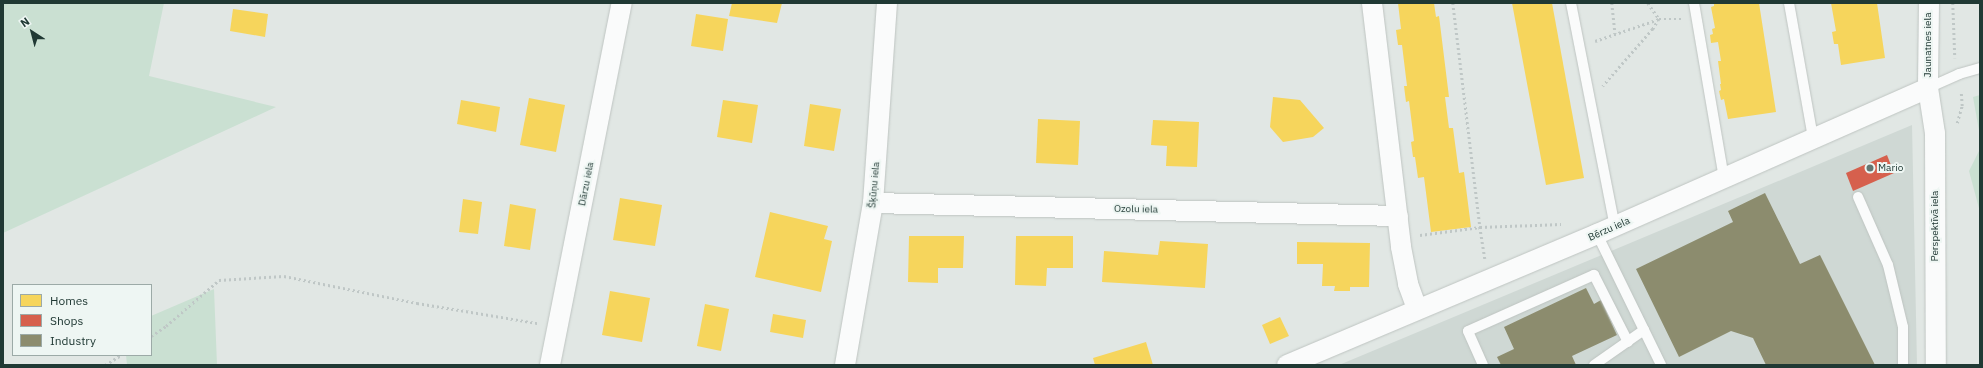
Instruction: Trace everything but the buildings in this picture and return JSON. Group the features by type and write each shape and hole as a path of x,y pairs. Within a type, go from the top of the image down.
{"street":[{"name":"Dārzu iela","path":"550,365 622,3"},
{"name":"Šķūņu iela","path":"845,365 873,203 887,3"},
{"path":"1372,3 1401,238 1408,284 1417,309"},
{"name":"Jaunatnes iela","path":"1928,3 1928,88"},
{"name":"Bērzu iela","path":"1288,365 1417,309 1606,231 1928,88"},
{"name":"Perspektīvā iela","path":"1928,88 1935,132 1936,365"},
{"name":"Ozolu iela","path":"873,203 1398,216"}],"lane":[{"path":"1571,3 1589,94 1606,231 1644,330 1661,365"},
{"path":"1694,3 1724,178"},
{"path":"1789,3 1813,138"},
{"path":"1928,88 1959,74 1980,68"},
{"path":"1858,197 1888,265 1902,327 1903,365"},
{"path":"1483,365 1468,331 1594,275 1628,342"},
{"path":"1594,365 1644,330"}],"path":[{"path":"1453,3 1480,227 1488,280"},
{"path":"1612,3 1615,34"},
{"path":"1648,3 1659,19"},
{"path":"1580,46 1659,19 1696,20"},
{"path":"1589,94 1602,87 1653,29 1659,19"},
{"path":"1401,238 1480,227 1563,224"},
{"path":"152,335 166,326 219,280 284,276 416,303 557,327"},
{"path":"105,365 118,356"}],"shaded area":[{"path":"1912,125 1917,365 1339,365"}],"green space":[{"path":"3,3 164,3 149,76 276,107 3,233"},
{"path":"1980,95 1980,136 1973,97"},
{"path":"1980,149 1980,212 1969,171"},
{"path":"214,289 217,365 127,365 126,356 152,356 152,316"}],"place":[{"name":"Mario","path":"1870,168"}]}
